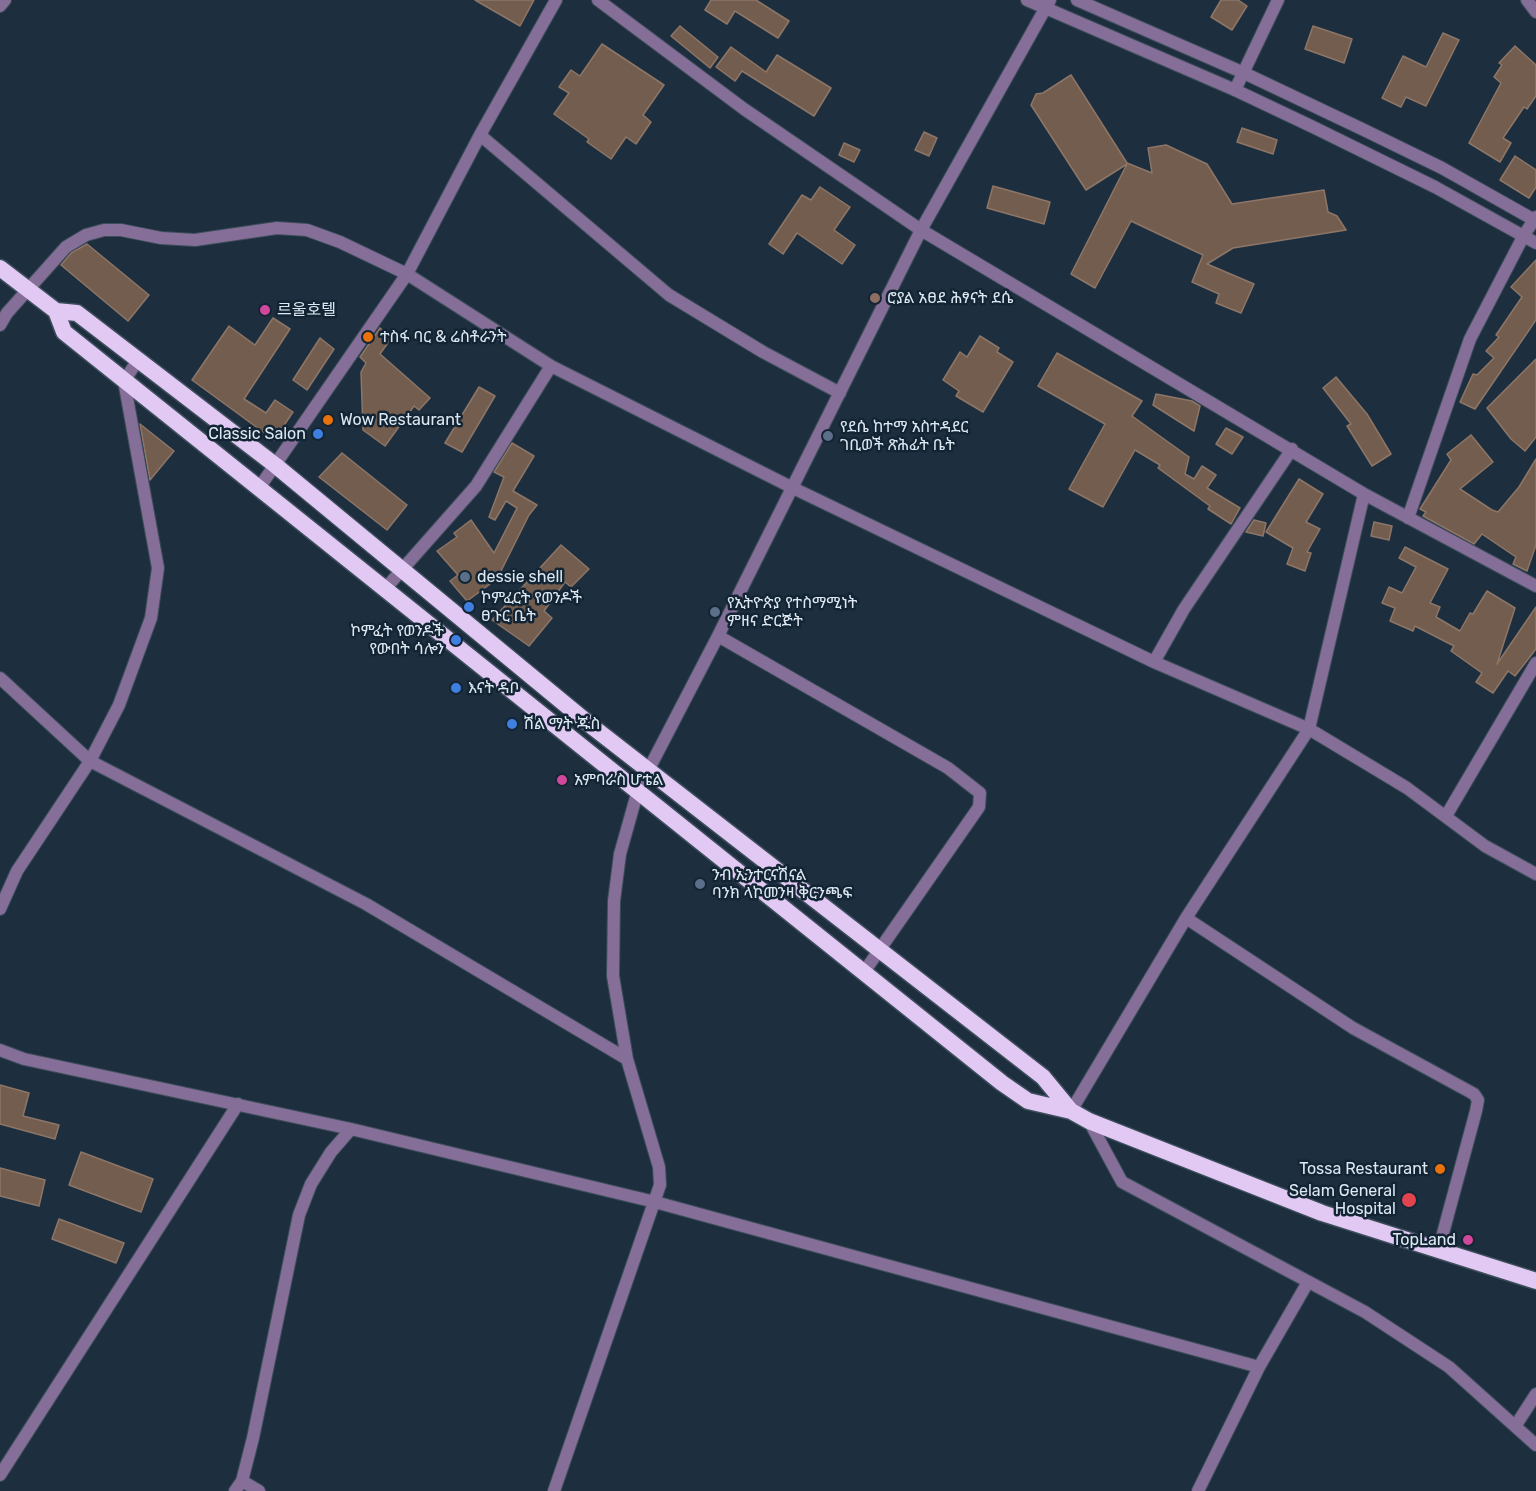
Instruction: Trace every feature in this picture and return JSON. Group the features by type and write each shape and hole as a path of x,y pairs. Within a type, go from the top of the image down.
{"highway":[{"path":"4,271 56,311 77,314 275,465 594,728 649,767 1043,1077 1071,1111"},
{"path":"56,311 63,332 1028,1101 1071,1111 1089,1121 1322,1213 1439,1248 1536,1281"},
{"path":"464,651 480,632"}],"street":[{"path":"0,6 5,0"},
{"path":"259,488 407,274 480,135 556,0"},
{"path":"598,0 744,109 921,230 1364,494 1536,586"},
{"path":"1027,0 1048,4 1235,90 1435,187 1536,243"},
{"path":"1077,0 1244,73 1442,168 1535,220 1524,235 1470,339 1408,518"},
{"path":"1235,90 1278,0"},
{"path":"1527,0 1536,12"},
{"path":"554,1491 660,1185 659,1167 627,1059 613,976 614,901 620,854 638,790 794,488 921,230 1048,4"},
{"path":"480,135 669,295 762,352 840,393"},
{"path":"0,325 66,247 86,235 104,230 195,240 277,228 307,230 340,242 407,274 551,366 794,488 1154,662 1309,729 1373,766 1485,846 1536,874"},
{"path":"0,909 6,878 90,761 119,705 151,618 158,568 124,381 138,360"},
{"path":"385,589 476,486 551,366"},
{"path":"1154,662 1184,609 1292,449"},
{"path":"1071,1111 1186,918 1309,729 1364,494"},
{"path":"718,636 948,768 980,793 979,807 864,972"},
{"path":"1446,816 1536,663"},
{"path":"2,683 90,761 366,904 627,1059"},
{"path":"1186,918 1353,1028 1474,1094 1478,1100 1476,1111 1439,1248"},
{"path":"0,1050 24,1059 351,1129 655,1202 1259,1367"},
{"path":"0,1475 238,1104"},
{"path":"1089,1121 1122,1182 1365,1312 1449,1367 1536,1444"},
{"path":"259,1491 238,1486 299,1215 311,1184 331,1152 351,1129"},
{"path":"1198,1491 1259,1367 1308,1282"},
{"path":"1516,1425 1536,1394"}],"building":[{"path":"475,0 534,0 520,26"},
{"path":"711,0 756,0 789,21 778,38 735,11 727,24 705,10"},
{"path":"1221,0 1238,0 1247,6 1232,30 1211,17"},
{"path":"680,26 718,57 710,68 671,36"},
{"path":"1313,26 1352,39 1344,63 1305,49"},
{"path":"1443,33 1459,40 1426,106 1406,97 1401,107 1382,98 1403,56 1426,67"},
{"path":"602,44 664,85 643,115 651,122 636,144 626,137 611,159 587,142 589,139 554,114 569,93 559,87 571,70 580,76"},
{"path":"1515,46 1536,65 1536,96 1527,109 1524,107 1503,138 1511,143 1500,162 1469,143 1501,83 1494,77 1502,65 1499,63"},
{"path":"731,47 766,72 777,55 831,88 814,116 742,71 735,81 716,67"},
{"path":"1071,75 1127,163 1152,173 1148,148 1166,145 1207,164 1232,204 1324,190 1328,212 1337,216 1346,230 1233,248 1207,264 1254,284 1241,313 1216,303 1219,294 1192,282 1203,255 1131,221 1095,288 1071,274 1127,164 1086,190 1031,105 1036,94 1043,93"},
{"path":"1242,128 1277,140 1273,154 1237,142"},
{"path":"924,132 937,138 929,156 915,150"},
{"path":"844,143 860,150 854,162 839,155"},
{"path":"1515,156 1536,170 1536,187 1529,198 1500,180"},
{"path":"993,186 1050,202 1044,224 987,208"},
{"path":"820,187 850,207 834,230 855,245 842,264 797,233 783,254 769,244 802,195 811,200"},
{"path":"87,244 149,295 128,321 61,265 71,253"},
{"path":"1536,260 1536,320 1475,409 1460,402 1473,374 1477,375 1494,358 1486,351 1499,337 1496,335 1522,297 1511,287"},
{"path":"273,318 290,329 244,399 266,413 275,400 293,412 274,440 192,380 229,326 255,345"},
{"path":"380,328 392,337 380,354 430,398 419,410 414,406 385,446 363,430 361,372 366,363 360,357"},
{"path":"980,336 999,348 997,352 1013,362 983,412 956,396 959,391 943,380 960,352 967,357"},
{"path":"320,338 334,349 307,390 293,380"},
{"path":"1057,353 1142,401 1132,416 1189,457 1185,474 1194,479 1202,466 1216,475 1207,488 1240,508 1231,524 1208,509 1210,506 1158,468 1160,465 1135,450 1103,507 1069,489 1105,424 1038,386"},
{"path":"1536,359 1536,437 1525,451 1511,439 1487,408"},
{"path":"1336,377 1367,414 1391,454 1372,466 1347,426 1351,424 1323,388"},
{"path":"479,387 495,396 462,452 445,443"},
{"path":"1156,394 1192,401 1200,406 1194,431 1153,405"},
{"path":"140,424 174,451 150,480"},
{"path":"1226,428 1243,437 1232,454 1216,444"},
{"path":"1471,435 1493,462 1460,489 1492,510 1498,512 1519,487 1536,459 1536,545 1527,571 1513,564 1516,557 1482,534 1474,544 1423,516 1426,512 1420,509 1451,460 1447,454"},
{"path":"512,443 534,456 513,491 537,505 529,515 497,579 467,601 450,581 458,575 437,551 457,537 454,533 471,520 494,553 517,508 506,501 495,520 489,517 504,477 494,472"},
{"path":"342,453 407,505 387,530 319,477"},
{"path":"1299,479 1323,494 1306,522 1320,529 1307,552 1311,553 1305,571 1287,564 1293,548 1266,532"},
{"path":"1254,520 1266,523 1263,536 1246,532"},
{"path":"1374,522 1392,526 1389,540 1371,536"},
{"path":"561,545 589,569 571,587 565,582 544,611 552,618 529,646 492,620"},
{"path":"1405,547 1448,569 1430,603 1440,607 1436,617 1460,631 1487,591 1515,608 1497,664 1536,607 1536,649 1515,676 1508,671 1493,693 1476,682 1482,673 1451,651 1454,646 1415,626 1413,631 1390,621 1395,608 1382,603 1389,587 1402,593 1416,567 1399,558"},
{"path":"0,1085 29,1093 23,1116 59,1125 55,1139 0,1124"},
{"path":"81,1152 153,1179 141,1212 69,1185"},
{"path":"0,1168 45,1180 39,1206 0,1196"},
{"path":"59,1219 124,1243 116,1263 52,1239"}],"place":[{"name":"ሮያል አፀደ ሕፃናት ደሴ","path":"875,298"},
{"name":"르울호텔","path":"265,310"},
{"name":"ተስፋ ባር & ሬስቶራንት","path":"368,337"},
{"name":"Wow Restaurant","path":"328,420"},
{"name":"Classic Salon","path":"318,434"},
{"name":"የደሴ ከተማ አስተዳደር ገቢወች ጽሕፊት ቤት","path":"828,436"},
{"name":"dessie shell","path":"465,577"},
{"name":"ኮምፈርት የወንዶች ፀጉር ቤት","path":"469,607"},
{"name":"የኢትዮጵያ የተስማሚነት ምዘና ድርጅት","path":"715,612"},
{"name":"ኮምፈት የወንዶች የውበት ሳሎን","path":"456,640"},
{"name":"እናት ዳቦ","path":"456,688"},
{"name":"ሽል ማት ጁስ","path":"512,724"},
{"name":"አምባራስ ሆቴል","path":"562,780"},
{"name":"ንብ ኢንተርናሽናል ባንክ ላኮመንዛ ቅርንጫፍ","path":"700,884"},
{"name":"Tossa Restaurant","path":"1440,1169"},
{"name":"Selam General Hospital","path":"1409,1200"},
{"name":"TopLand","path":"1468,1240"}]}
